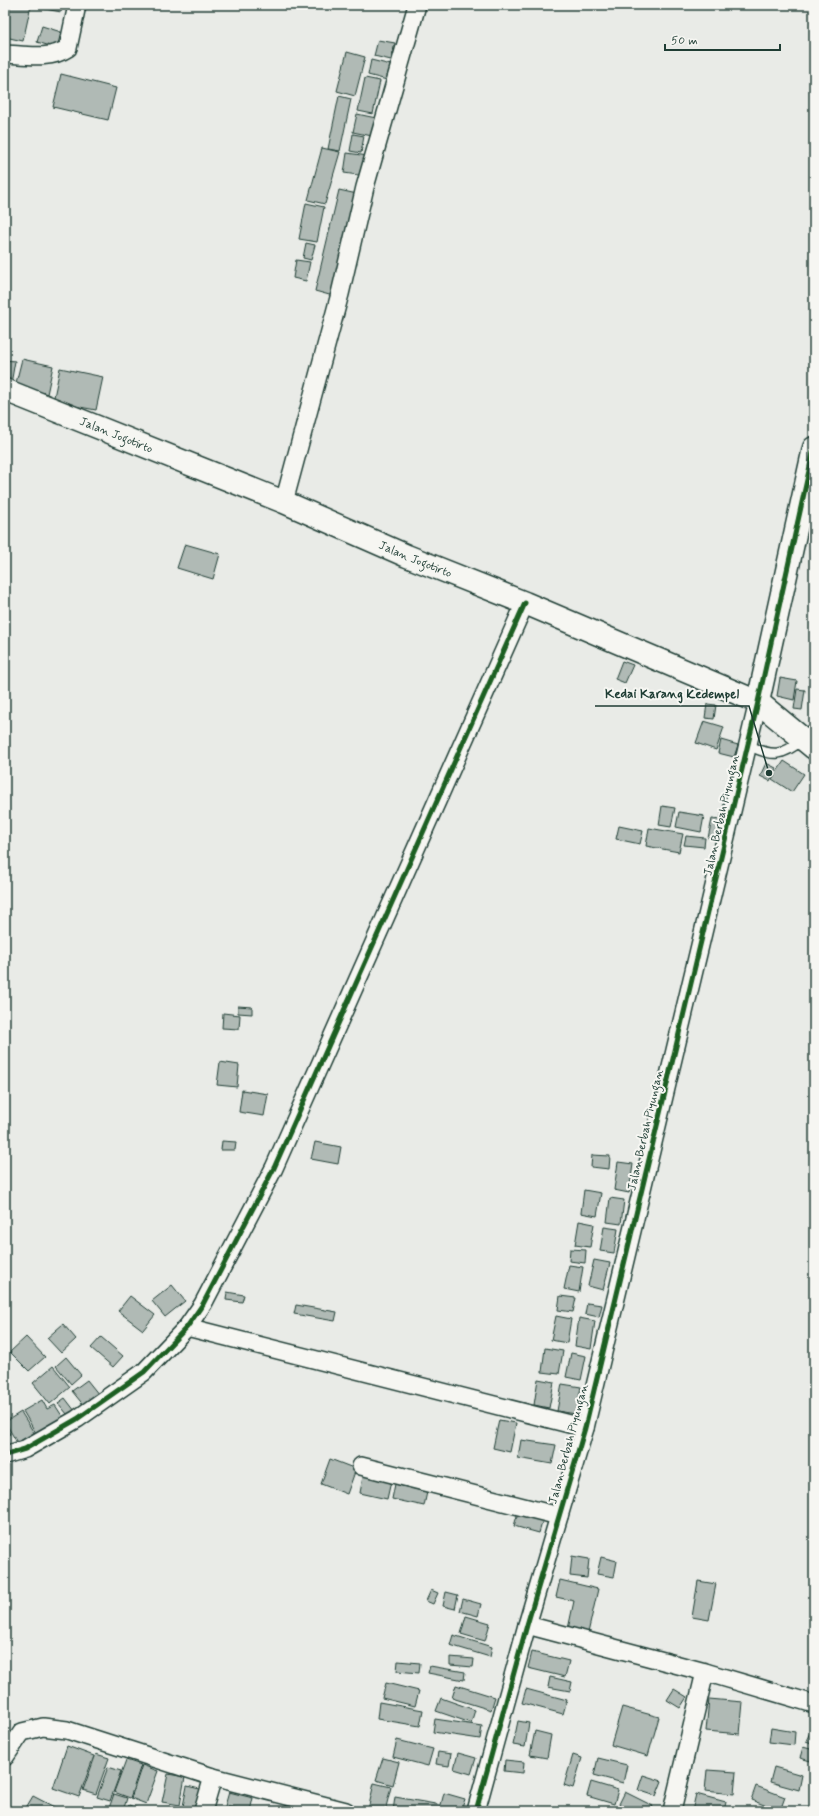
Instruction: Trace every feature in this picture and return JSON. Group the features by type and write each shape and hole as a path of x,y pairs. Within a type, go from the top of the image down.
{"street":[{"path":"5,54 48,55 60,53 68,48 77,5"},
{"path":"284,502 340,294 365,188 416,5"},
{"name":"Jalan Jogotirto","path":"5,390 284,502 407,556 525,603 758,702 809,743"},
{"name":"Jalan Berbah Piyungan","path":"476,1811 527,1625 585,1428 748,745 814,448"},
{"path":"5,1455 25,1449 77,1419 144,1372 187,1327 203,1304 274,1168 525,603"},
{"path":"187,1327 585,1428"},
{"path":"361,1466 559,1516"},
{"path":"527,1625 705,1672 814,1704"},
{"path":"672,1811 705,1672"},
{"path":"5,1757 22,1732 43,1727 67,1730 213,1776 346,1811"},
{"path":"203,1811 213,1776"}],"lane":[{"path":"748,745 762,752 778,754 809,743"}],"building":[{"path":"5,5 31,5 23,41 5,37"},
{"path":"46,5 72,5 72,8 62,7 61,12 45,9"},
{"path":"42,26 61,32 57,48 37,42"},
{"path":"378,40 395,43 391,60 374,56"},
{"path":"347,52 365,57 355,96 337,91"},
{"path":"371,60 391,65 387,80 368,75"},
{"path":"61,74 116,88 108,120 53,107"},
{"path":"365,78 380,81 373,114 358,111"},
{"path":"339,96 351,99 340,151 328,149"},
{"path":"357,114 376,118 372,136 353,132"},
{"path":"353,134 364,136 361,153 350,151"},
{"path":"322,148 340,152 325,204 308,200"},
{"path":"347,153 368,156 365,176 344,173"},
{"path":"339,190 357,194 333,296 315,291"},
{"path":"306,203 324,207 317,242 299,239"},
{"path":"306,243 315,245 311,260 303,258"},
{"path":"296,260 310,262 306,281 293,278"},
{"path":"22,359 53,366 47,394 15,387"},
{"path":"5,360 15,361 11,384 5,382"},
{"path":"60,368 103,377 96,410 53,402"},
{"path":"185,544 220,554 213,579 177,568"},
{"path":"622,661 633,665 625,683 615,679"},
{"path":"780,678 797,681 794,700 777,696"},
{"path":"797,689 805,690 802,710 794,709"},
{"path":"707,704 716,705 714,719 705,718"},
{"path":"704,721 724,727 716,750 696,743"},
{"path":"721,740 738,745 734,757 718,753"},
{"path":"784,761 804,774 792,792 772,779"},
{"path":"766,763 776,768 770,781 760,776"},
{"path":"662,806 675,808 671,827 659,825"},
{"path":"679,812 704,816 701,832 676,827"},
{"path":"712,819 721,820 717,840 708,838"},
{"path":"619,826 643,831 640,844 616,839"},
{"path":"649,828 683,834 679,852 646,846"},
{"path":"686,836 705,838 704,847 684,845"},
{"path":"238,1006 252,1007 252,1014 238,1013"},
{"path":"223,1013 240,1015 239,1029 222,1028"},
{"path":"220,1062 239,1065 237,1087 217,1085"},
{"path":"242,1090 268,1094 264,1116 239,1112"},
{"path":"222,1141 236,1142 235,1150 221,1150"},
{"path":"315,1142 341,1147 338,1164 311,1159"},
{"path":"592,1155 610,1156 609,1169 591,1167"},
{"path":"618,1162 633,1164 629,1193 614,1190"},
{"path":"584,1190 601,1193 597,1216 581,1213"},
{"path":"610,1198 624,1200 621,1224 607,1222"},
{"path":"579,1221 594,1224 590,1247 575,1245"},
{"path":"604,1227 618,1229 614,1253 600,1251"},
{"path":"570,1249 586,1250 585,1263 569,1261"},
{"path":"594,1260 610,1263 603,1290 588,1286"},
{"path":"569,1265 583,1267 579,1292 564,1289"},
{"path":"172,1285 185,1301 165,1317 152,1301"},
{"path":"227,1292 244,1295 242,1302 226,1300"},
{"path":"130,1296 155,1315 143,1330 118,1311"},
{"path":"560,1296 576,1298 573,1312 558,1310"},
{"path":"587,1303 602,1305 599,1317 585,1314"},
{"path":"296,1305 337,1312 335,1321 294,1314"},
{"path":"556,1316 571,1319 567,1343 551,1340"},
{"path":"579,1318 595,1321 591,1349 575,1346"},
{"path":"63,1324 76,1339 61,1353 47,1338"},
{"path":"26,1337 45,1357 29,1371 10,1352"},
{"path":"101,1337 123,1356 113,1367 91,1348"},
{"path":"545,1348 563,1351 559,1374 542,1372"},
{"path":"571,1353 586,1356 581,1380 566,1377"},
{"path":"66,1357 81,1375 71,1384 56,1366"},
{"path":"53,1366 70,1387 50,1404 33,1383"},
{"path":"538,1379 554,1382 549,1408 534,1405"},
{"path":"87,1380 99,1395 85,1407 72,1391"},
{"path":"562,1384 581,1387 576,1414 557,1411"},
{"path":"65,1398 78,1415 72,1420 58,1403"},
{"path":"42,1400 47,1409 55,1405 64,1419 37,1435 23,1411"},
{"path":"21,1412 36,1436 19,1446 5,1422"},
{"path":"499,1420 516,1423 510,1452 493,1448"},
{"path":"5,1425 10,1434 5,1436"},
{"path":"521,1440 556,1445 552,1464 518,1458"},
{"path":"330,1459 356,1469 347,1494 321,1484"},
{"path":"364,1471 392,1477 387,1499 360,1493"},
{"path":"395,1484 427,1492 424,1506 392,1499"},
{"path":"519,1509 544,1516 539,1533 514,1526"},
{"path":"572,1556 589,1559 587,1578 570,1576"},
{"path":"601,1557 617,1561 614,1577 597,1574"},
{"path":"560,1580 598,1589 588,1633 568,1629 574,1601 556,1597"},
{"path":"698,1581 716,1584 709,1620 692,1617"},
{"path":"431,1590 438,1593 433,1604 426,1601"},
{"path":"446,1592 458,1595 455,1609 443,1606"},
{"path":"463,1599 481,1604 478,1616 460,1611"},
{"path":"466,1616 490,1623 485,1641 461,1634"},
{"path":"453,1635 492,1647 490,1657 450,1645"},
{"path":"532,1652 569,1661 565,1677 528,1668"},
{"path":"450,1657 474,1659 473,1667 450,1665"},
{"path":"398,1661 420,1663 419,1673 397,1671"},
{"path":"430,1666 465,1672 464,1680 428,1673"},
{"path":"550,1677 572,1682 570,1691 548,1687"},
{"path":"386,1683 419,1691 415,1706 382,1698"},
{"path":"456,1685 495,1697 491,1710 452,1698"},
{"path":"526,1689 567,1700 563,1714 522,1703"},
{"path":"674,1689 687,1697 680,1708 667,1700"},
{"path":"441,1698 475,1710 471,1723 436,1711"},
{"path":"709,1699 743,1702 740,1734 706,1731"},
{"path":"379,1702 423,1710 420,1726 377,1719"},
{"path":"622,1707 659,1717 648,1756 611,1745"},
{"path":"435,1719 482,1726 480,1739 433,1732"},
{"path":"518,1721 529,1723 525,1747 513,1745"},
{"path":"814,1724 814,1744 806,1741"},
{"path":"771,1728 795,1732 794,1745 769,1742"},
{"path":"535,1731 551,1735 547,1758 530,1755"},
{"path":"397,1740 433,1749 428,1766 393,1757"},
{"path":"67,1746 94,1756 79,1797 53,1788"},
{"path":"803,1747 814,1750 814,1762 800,1758"},
{"path":"438,1752 451,1754 449,1766 436,1764"},
{"path":"458,1753 476,1758 471,1774 454,1769"},
{"path":"96,1754 109,1758 96,1794 83,1790"},
{"path":"573,1755 582,1758 573,1788 564,1785"},
{"path":"383,1758 399,1762 393,1785 376,1780"},
{"path":"598,1758 627,1765 623,1783 594,1775"},
{"path":"126,1760 141,1765 130,1798 114,1792"},
{"path":"505,1760 524,1762 523,1773 504,1771"},
{"path":"142,1765 158,1771 146,1804 131,1798"},
{"path":"108,1767 121,1771 110,1801 97,1797"},
{"path":"774,1767 802,1775 799,1790 770,1782"},
{"path":"707,1770 736,1772 734,1794 705,1791"},
{"path":"168,1774 185,1777 180,1805 162,1802"},
{"path":"643,1775 662,1781 656,1796 638,1790"},
{"path":"591,1782 618,1790 614,1804 587,1796"},
{"path":"374,1783 391,1787 385,1811 368,1810"},
{"path":"187,1786 204,1790 199,1810 183,1806"},
{"path":"756,1786 785,1797 780,1811 751,1800"},
{"path":"229,1792 253,1798 250,1811 225,1806"},
{"path":"625,1792 653,1806 651,1811 635,1811 619,1804"},
{"path":"444,1793 465,1799 461,1811 393,1811 395,1797 441,1805"},
{"path":"114,1794 127,1798 123,1811 108,1811"},
{"path":"696,1794 726,1802 724,1811 692,1811"},
{"path":"33,1796 62,1811 24,1811"},
{"path":"129,1805 144,1811 126,1811"}],"cycle path":[{"path":"476,1811 527,1625 585,1428 758,702 814,448"},
{"path":"5,1455 25,1449 77,1419 144,1372 187,1327 203,1304 274,1168 525,603"}],"place":[{"name":"Kedai Karang Kedempel","path":"769,773"}]}
